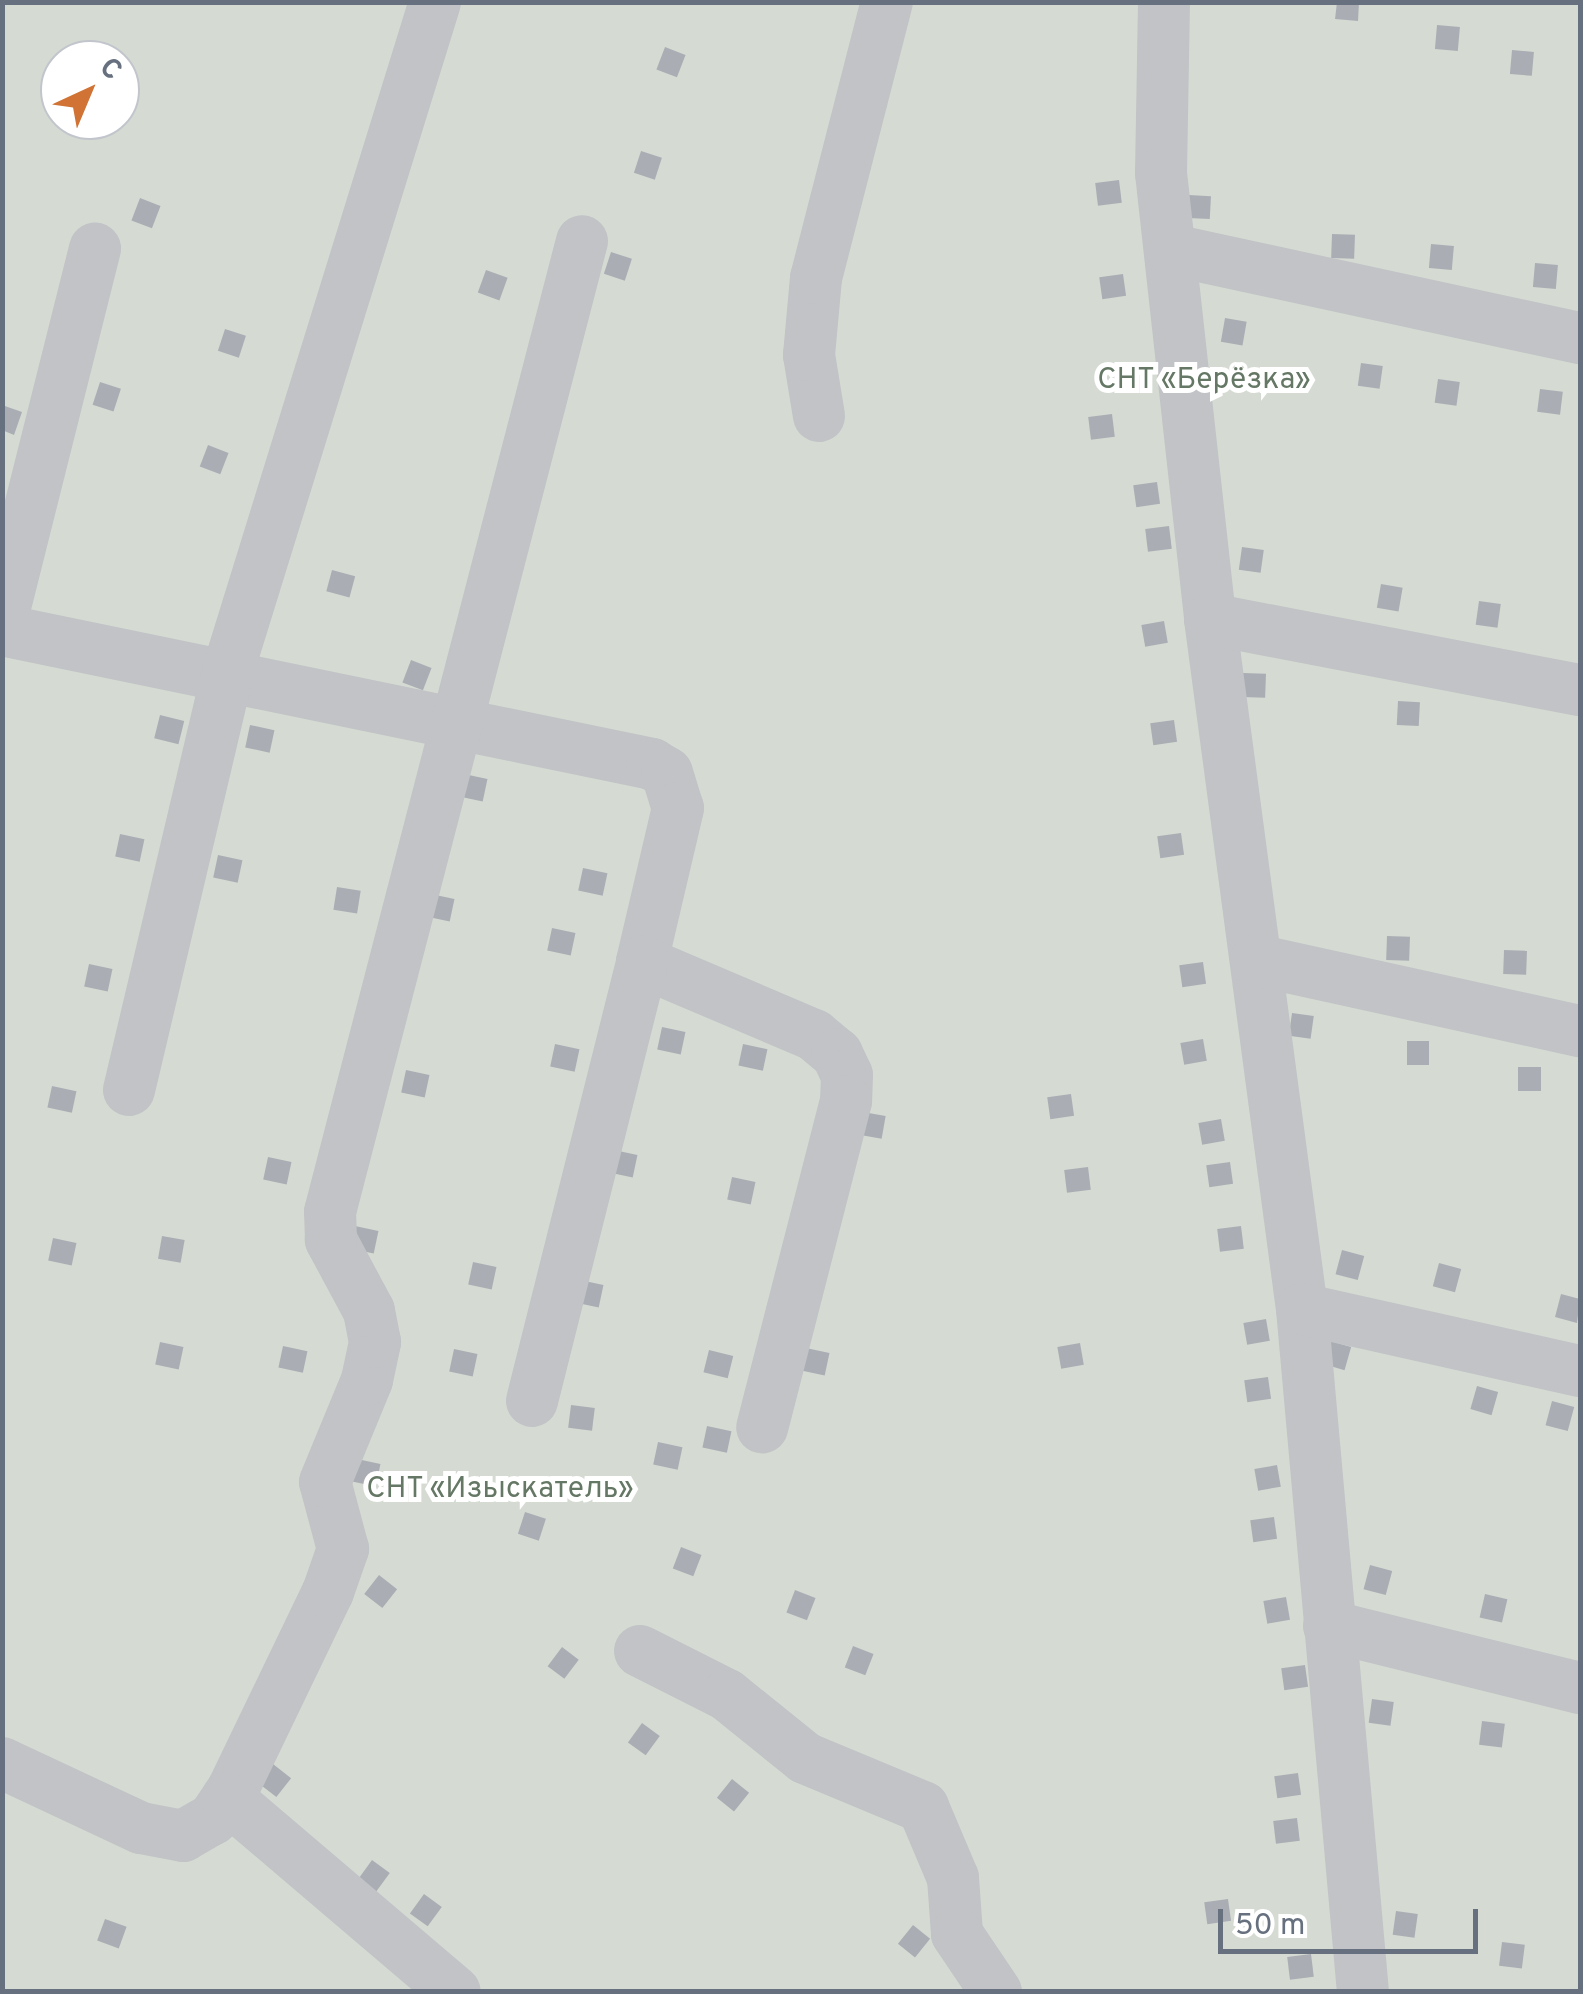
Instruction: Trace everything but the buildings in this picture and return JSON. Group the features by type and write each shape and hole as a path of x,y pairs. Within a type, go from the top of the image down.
{"street":[{"path":"129,1090 228,674 435,2"},
{"path":"819,416 809,355 816,278 887,2"},
{"path":"1164,2 1161,174 1210,619 1302,1309 1329,1626 1376,1988"},
{"path":"2,1763 141,1828 182,1836 213,1819 227,1798 344,1549 325,1482 367,1380 375,1342 369,1311 331,1240 330,1212 460,725 582,240"},
{"path":"2,619 95,248"},
{"path":"1172,250 1580,338"},
{"path":"1210,619 1580,690"},
{"path":"2,630 652,764 676,788 678,808 642,962 532,1401"},
{"path":"1256,960 1580,1031"},
{"path":"642,962 814,1035 836,1054 847,1075 846,1101 762,1427"},
{"path":"1302,1309 1580,1370"},
{"path":"1329,1626 1580,1688"},
{"path":"640,1651 727,1696 805,1758 923,1808 953,1878 957,1934 996,1992"},
{"path":"227,1798 455,1992"}],"green space":[{"path":"3,3 1580,3 1580,1991 3,1992"}],"park label":[{"name":"СНТ «Берёзка»","path":"1204,381"},
{"name":"СНТ «Изыскатель»","path":"500,1490"}]}
